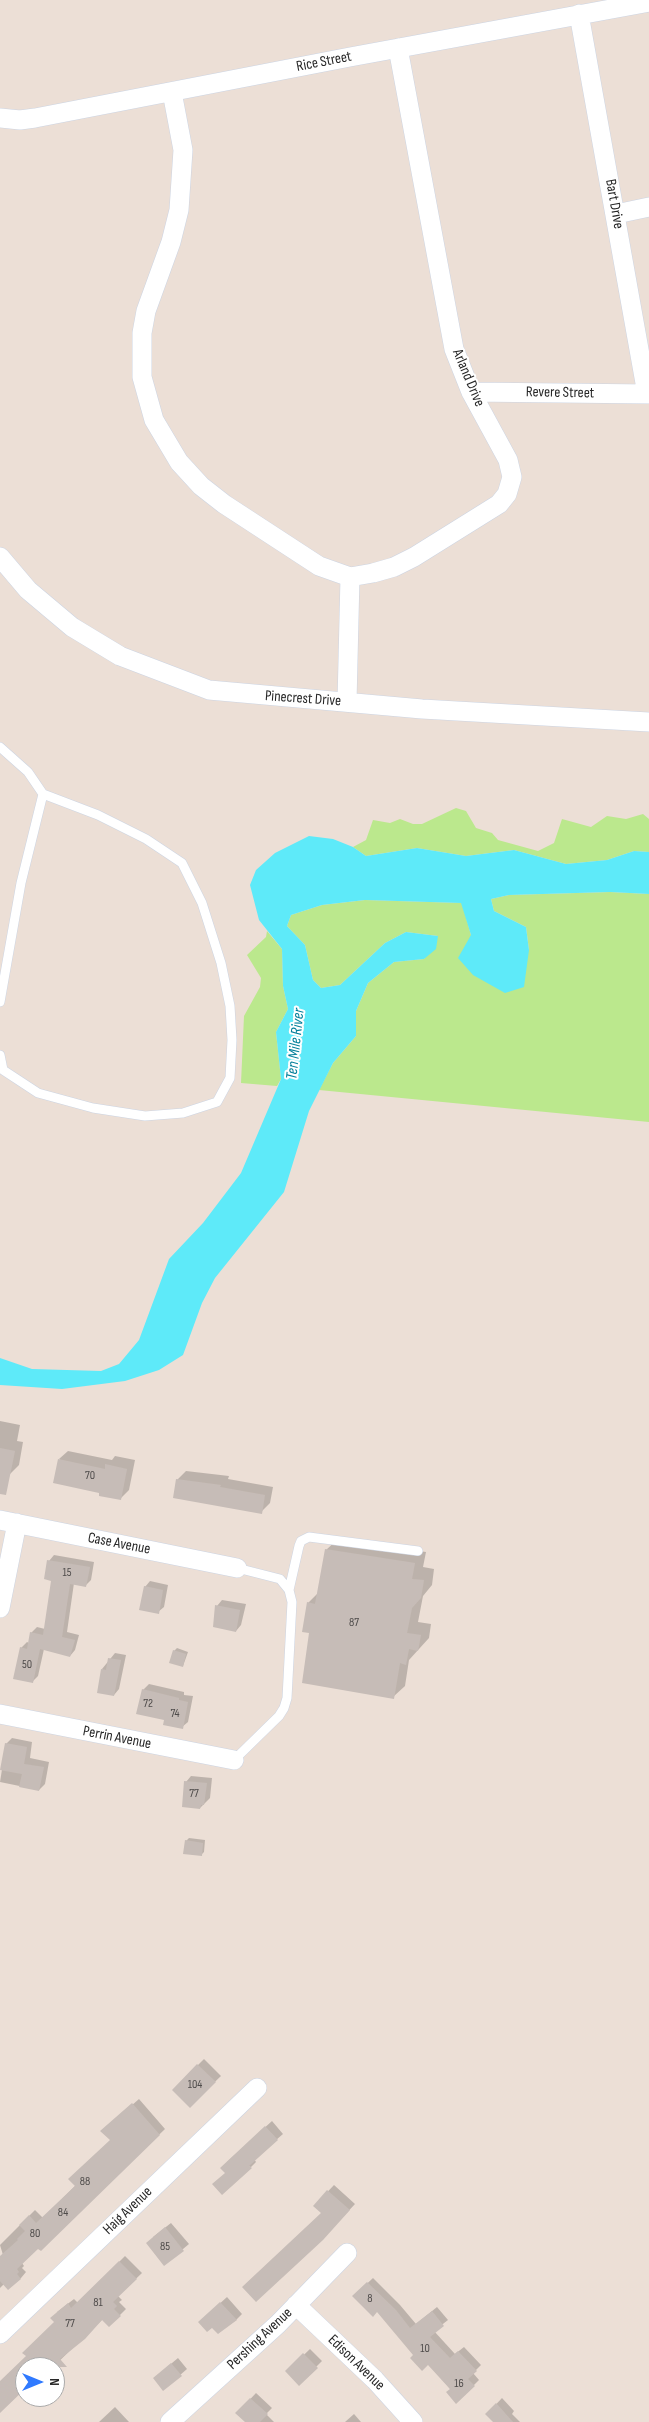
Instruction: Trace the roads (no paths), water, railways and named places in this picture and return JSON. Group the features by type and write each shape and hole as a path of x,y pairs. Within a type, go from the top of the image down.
{"street":[{"name":"Rice Street","path":"0,118 20,120 35,118 649,2"},
{"name":"Bart Drive","path":"579,14 648,394"},
{"name":"Arland Drive","path":"350,577 394,567 414,558 499,504 507,494 512,477 508,460 471,392 454,349 398,48"},
{"path":"172,92 182,150 179,210 171,242 146,311 142,333 142,377 154,420 179,462 201,486 224,504 319,566 350,577 347,702"},
{"path":"616,214 649,207"},
{"name":"Revere Street","path":"471,392 648,394"},
{"name":"Pinecrest Drive","path":"0,557 28,590 72,627 120,656 209,690 422,710 649,722"},
{"path":"0,1608 8,1521"},
{"name":"Case Avenue","path":"8,1521 237,1568"},
{"name":"Perrin Avenue","path":"0,1714 234,1760"},
{"name":"Haig Avenue","path":"0,2334 257,2088"},
{"name":"Pershing Avenue","path":"170,2422 296,2305 347,2253"},
{"name":"Edison Avenue","path":"296,2305 375,2380 413,2422"}],"lane":[{"path":"0,1055 2,1069 38,1093 93,1108 145,1116 183,1113 217,1102 230,1078 232,1040 230,1006 221,963 202,903 182,863 146,839 98,815 43,794 28,772 2,752"},
{"path":"0,1002 21,882 43,794"},
{"path":"289,1590 299,1546 304,1538 309,1536 418,1550"},
{"path":"234,1760 284,1708 292,1602 289,1590 280,1579 237,1568"}],"water":[{"name":"Ten Mile River","path":"309,836 333,839 353,847 366,856 417,848 466,856 514,850 566,864 607,860 634,851 649,852 649,894 610,892 509,895 491,899 494,911 526,927 529,950 524,987 505,993 473,975 458,958 471,935 461,903 365,900 322,905 291,915 287,926 305,945 313,980 321,988 340,985 385,943 406,932 438,936 436,949 424,959 394,962 368,983 356,1011 356,1036 333,1063 309,1111 284,1192 215,1278 202,1303 183,1355 159,1370 125,1381 62,1389 0,1385 0,1358 32,1369 101,1371 119,1364 139,1340 169,1259 203,1223 241,1173 281,1079 276,1032 288,1009 283,986 282,949 259,920 250,885 256,870 275,853"}]}
